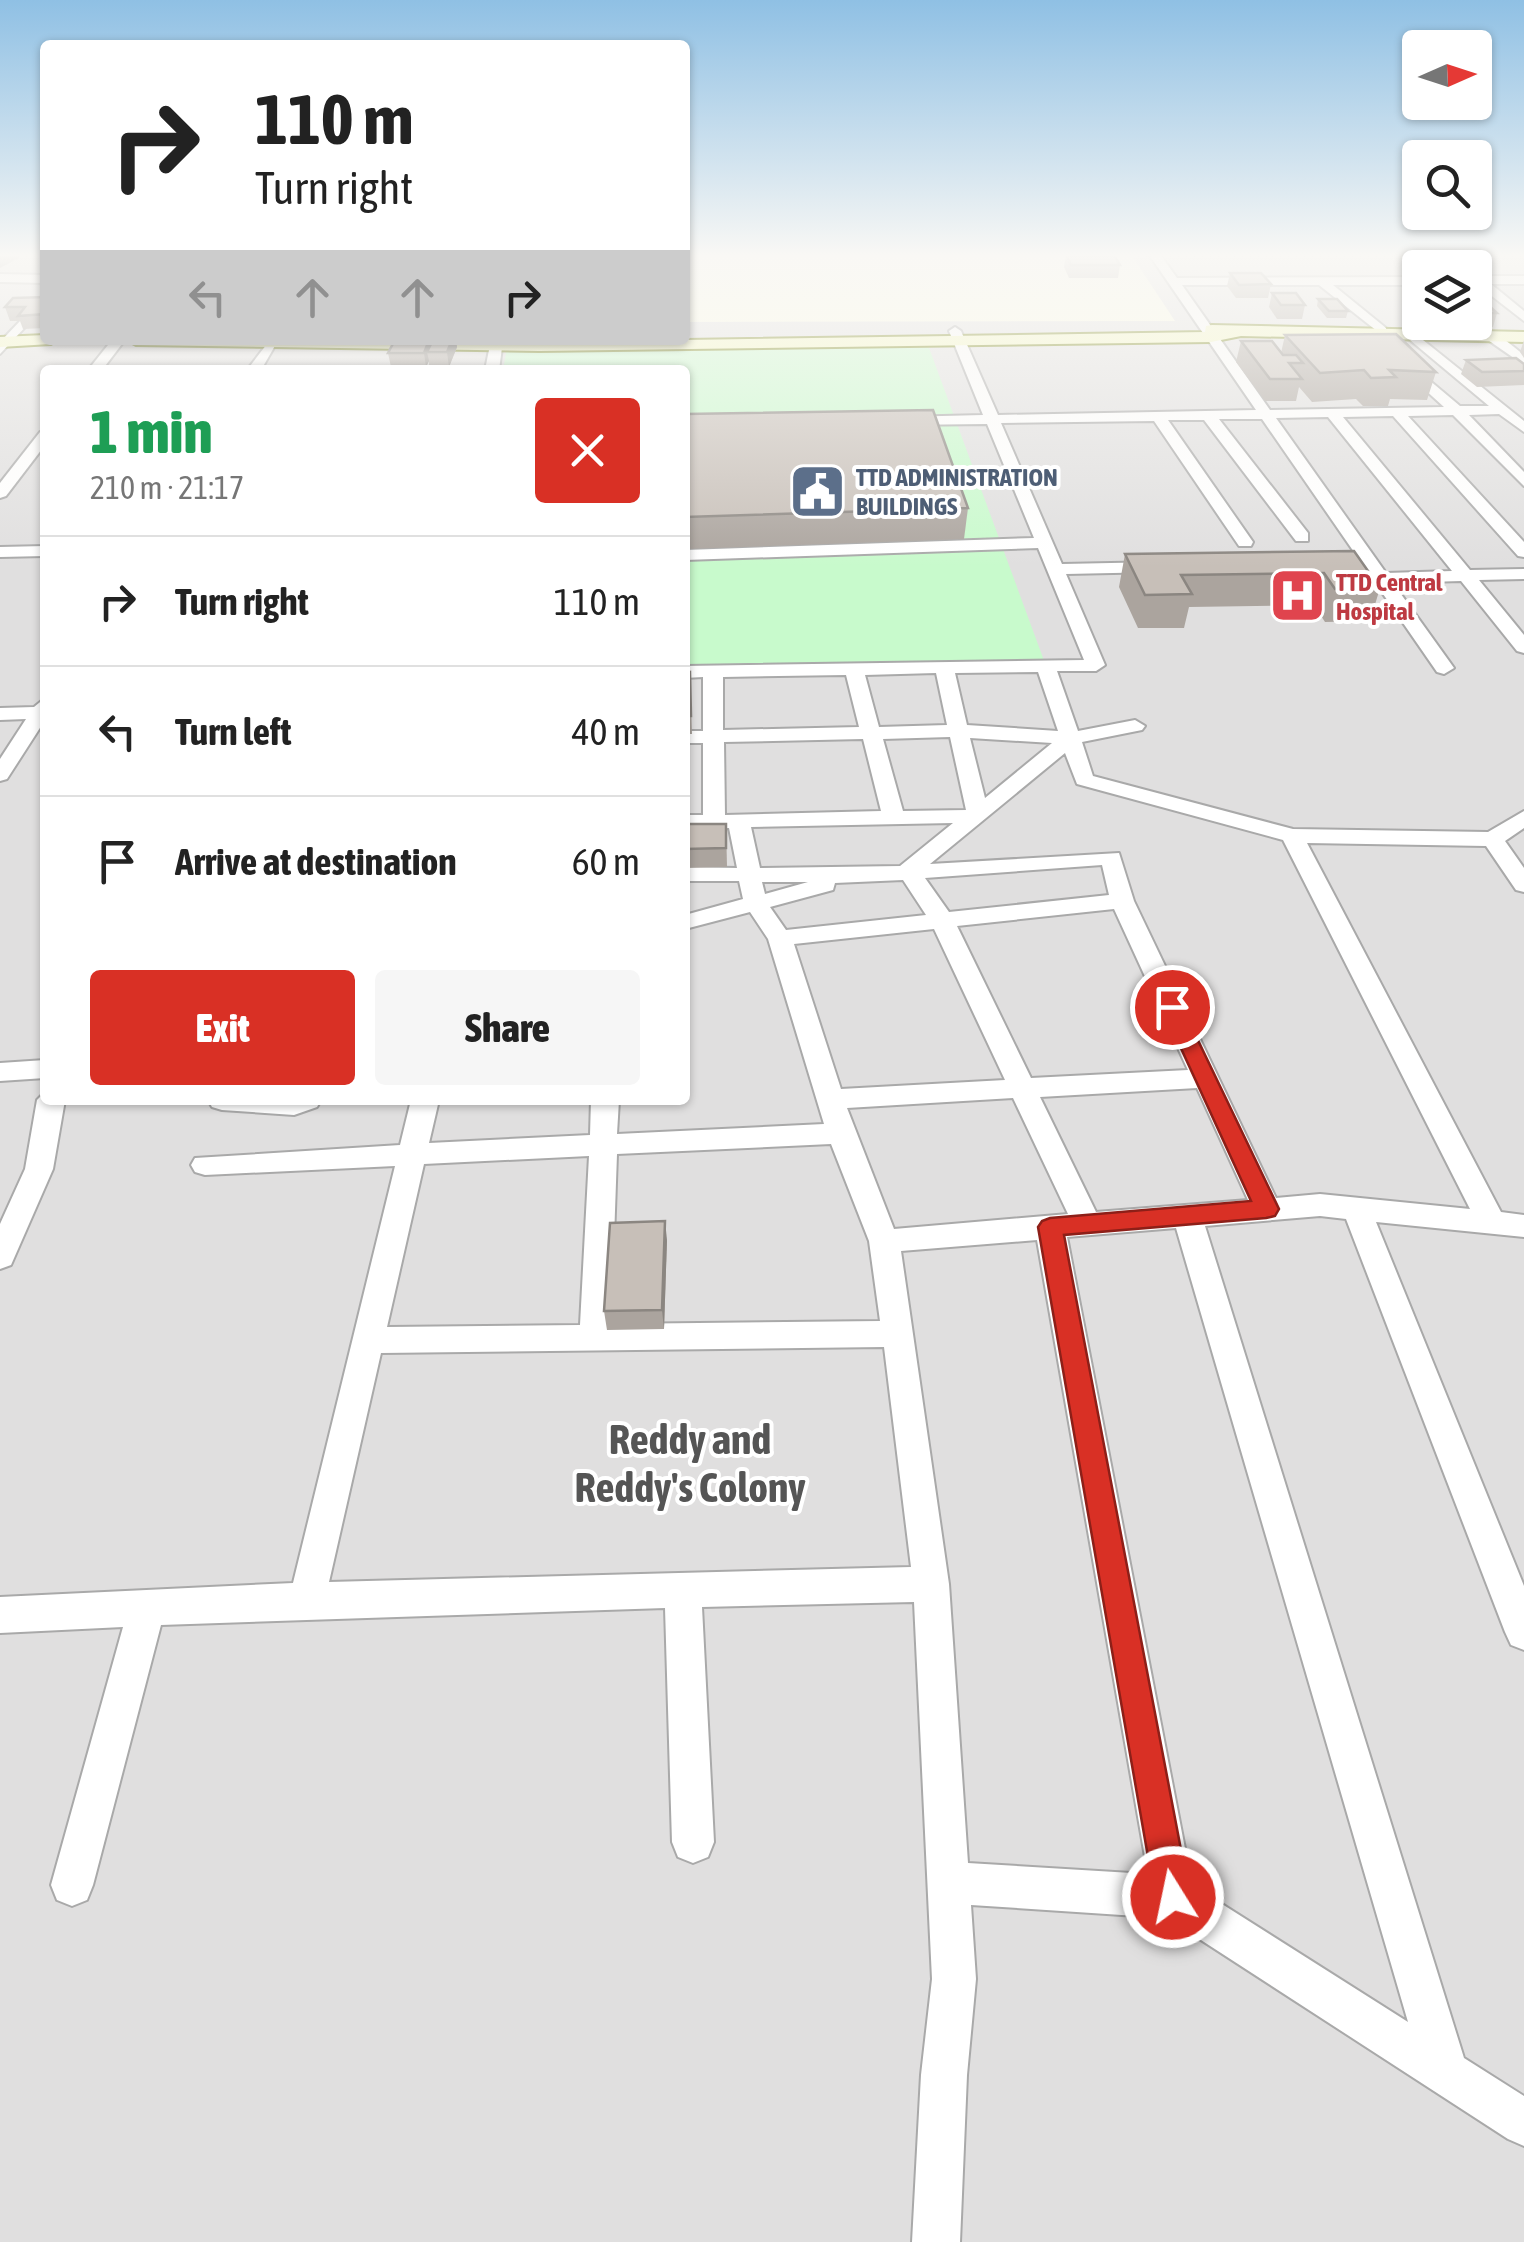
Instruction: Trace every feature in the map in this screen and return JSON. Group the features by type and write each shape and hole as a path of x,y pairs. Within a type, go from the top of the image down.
{"street":[{"path":"690,672 1096,666 966,358"},
{"path":"1225,358 1444,668"},
{"path":"1397,358 1456,410 1524,481"},
{"path":"1438,358 1524,428"},
{"path":"877,422 1499,410"},
{"path":"1396,411 1524,552"},
{"path":"1332,413 1524,646"},
{"path":"1208,415 1302,537"},
{"path":"1158,416 1246,542"},
{"path":"0,493 40,441"},
{"path":"690,555 1045,543"},
{"path":"0,552 40,551"},
{"path":"1344,565 1376,572 1524,574"},
{"path":"1055,568 1172,567"},
{"path":"1046,666 1084,780 1292,836 1493,839 1524,818"},
{"path":"944,668 978,816"},
{"path":"854,670 894,818"},
{"path":"713,672 714,822"},
{"path":"0,714 40,709"},
{"path":"0,775 40,714"},
{"path":"690,738 959,731 1071,738 1134,726"},
{"path":"911,872 1071,738"},
{"path":"690,822 978,816"},
{"path":"739,821 758,903 780,938 841,1134 884,1241 898,1334 931,1584 954,1980 944,2075 936,2242"},
{"path":"1292,836 1492,1223"},
{"path":"1493,839 1524,885"},
{"path":"690,874 860,876 1111,858 1122,901 1266,1209"},
{"path":"911,872 942,920 1087,1224"},
{"path":"690,921 860,876"},
{"path":"780,938 1122,901"},
{"path":"0,1072 40,1069"},
{"path":"830,1099 1205,1078"},
{"path":"0,1257 39,1169 50,1105"},
{"path":"308,1600 424,1105"},
{"path":"595,1337 604,1105"},
{"path":"205,1165 841,1134"},
{"path":"884,1241 1320,1204 1524,1226"},
{"path":"1356,1208 1524,1632"},
{"path":"1187,1216 1445,2071"},
{"path":"1050,1227 1173,1897"},
{"path":"369,1340 898,1334"},
{"path":"0,1615 308,1600 931,1584"},
{"path":"682,1590 693,1842"},
{"path":"72,1884 147,1608"},
{"path":"947,1883 1173,1897 1524,2123"}],"shaded area":[{"path":"0,358 1524,358 1524,2242 0,2242"}],"green space":[{"path":"505,358 933,358 1046,666 690,672 690,365 504,365"}],"building":[{"path":"1254,358 1298,358 1303,363 1289,363 1302,379 1270,379"},
{"path":"1306,358 1421,358 1436,372 1389,370 1396,377 1371,378 1364,370 1320,373"},
{"path":"1516,358 1524,364 1524,371 1482,372 1466,360"},
{"name":"TTD ADMINISTRATION BUILDINGS","path":"933,410 968,508 690,517 690,414"},
{"path":"1354,551 1380,588 1335,589 1324,573 1181,575 1192,594 1145,595 1125,554"},
{"path":"690,824 726,824 726,848 690,849"},
{"path":"665,1221 662,1310 604,1311 610,1223"}],"place":[{"name":"TTD ADMINISTRATION BUILDINGS","path":"817,491"},
{"name":"TTD Central Hospital","path":"1297,596"}],"district":[{"name":"Reddy and Reddy's Colony","path":"690,1463"}],"route":[{"path":"1172,1007 1266,1209 1050,1227 1173,1897"}]}
